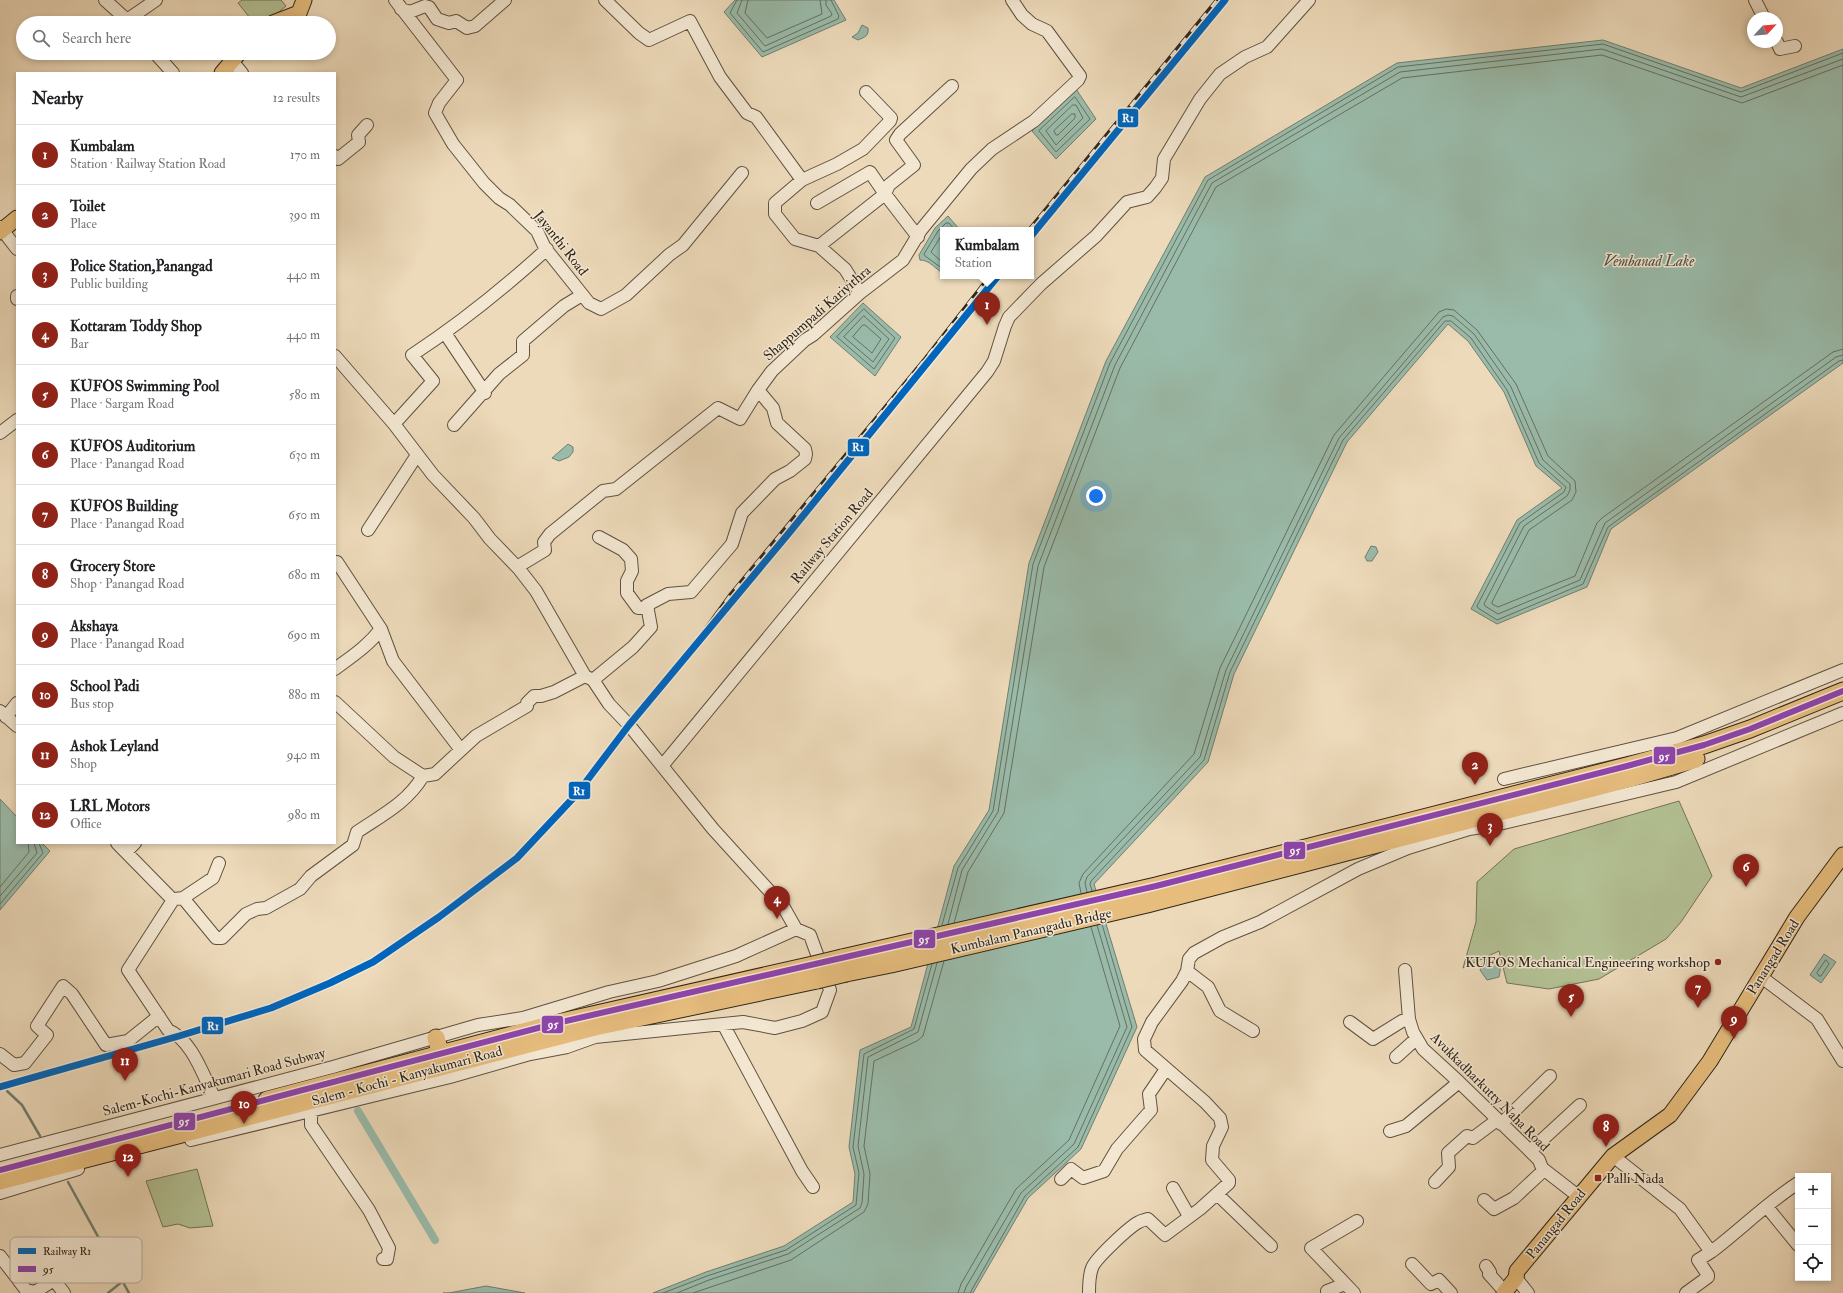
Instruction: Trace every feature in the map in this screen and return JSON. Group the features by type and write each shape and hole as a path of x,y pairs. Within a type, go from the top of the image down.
{"highway":[{"name":"Kumbalam Panangadu Bridge","path":"889,956 1704,745 1750,729 1843,691"},
{"name":"Kumbalam Panangadu Bridge","path":"889,956 1146,904 1631,778 1702,757 1775,732 1843,703"},
{"path":"819,972 844,965 889,956"},
{"name":"Salem - Kochi - Kanyakumari Road","path":"0,1170 557,1023 819,972"},
{"name":"Salem - Kochi - Kanyakumari Road","path":"0,1181 595,1027 819,972"},
{"path":"436,1038 441,1054"}],"main road":[{"path":"290,16 298,13 304,0"},
{"path":"223,72 233,60"},
{"path":"1,230 16,219"},
{"name":"Panangad Road","path":"1504,1292 1516,1278 1517,1271 1578,1196 1613,1156 1670,1115 1710,1061 1797,917 1843,855"}],"street":[{"path":"105,0 123,16"},
{"path":"135,16 156,0"},
{"path":"398,4 410,12 425,6 429,7 436,19 449,23 456,21 467,28 475,26 505,0"},
{"path":"605,0 639,33 649,40 690,20 724,83 733,96 742,104 747,113 756,117 802,180"},
{"name":"Shappumpadi Kariyithra","path":"517,567 545,550 544,542 550,534 603,491 616,489 718,408 740,419 772,371 860,293 904,260 918,236 971,169 992,149 1034,121 1078,80 1080,76 1047,31 1032,24 1022,15 1012,0"},
{"name":"Railway Station Road","path":"662,766 987,372 994,360 1009,317 1041,284 1096,236 1127,202 1147,196 1155,188 1162,178 1164,159 1200,99 1220,74 1245,57 1267,47 1309,0"},
{"path":"1755,0 1761,12"},
{"name":"Jayanthi Road","path":"398,4 457,80 439,103 435,113 454,144 484,183 537,231 546,249 589,303 601,309 626,295 669,255 684,245 742,173"},
{"path":"1780,48 1795,46"},
{"path":"161,60 171,72"},
{"path":"237,60 242,72"},
{"path":"819,246 885,194 889,185 914,165 896,140 900,134 952,86"},
{"path":"860,293 845,269 819,246 795,239 775,214 775,203 802,180 837,164 863,149 890,121 891,118 866,92"},
{"path":"336,157 338,159 359,142 358,135 367,125"},
{"path":"817,203 870,172 918,236"},
{"path":"1,230 16,248"},
{"path":"394,424 433,381 412,355 445,333 506,287 546,249"},
{"path":"454,425 485,393 499,374 523,355 523,341 564,306 582,295"},
{"path":"445,333 485,393"},
{"path":"0,1193 88,1166 450,1077 530,1054 567,1047 595,1038 743,1022 775,1028 802,1021 822,1012 819,972 810,935 796,929 783,906 713,829 629,725 609,704 589,678 536,591 517,567 417,455 394,424 336,357"},
{"path":"336,703 394,757 423,776 435,774 476,736 527,706 527,703 534,696 541,696 554,692 589,678 632,647 651,627 647,605 668,594 691,592 732,544 742,513 775,479 790,471 805,459 805,449 777,423 773,408 758,390"},
{"path":"0,433 16,421"},
{"path":"368,530 417,455"},
{"path":"599,537 623,550 631,559 632,572 628,581 627,593 638,608 648,608"},
{"path":"336,562 381,629 393,661 461,750"},
{"path":"336,668 357,653 374,638 381,629"},
{"path":"1504,779 1677,738 1843,670"},
{"path":"16,704 3,714 16,725"},
{"path":"1089,1293 1088,1281 1092,1267 1099,1257 1140,1221 1148,1219 1165,1235 1217,1194 1229,1183 1230,1180 1212,1160 1214,1146 1222,1128 1220,1118 1205,1102 1145,1050 1144,1039 1152,1022 1182,981 1187,971 1189,959 1194,953 1223,937 1260,922 1358,869 1408,848 1469,829 1495,825 1676,782 1843,713"},
{"path":"118,844 178,899 216,938 222,938 246,914 257,909 266,908 300,889 311,876 353,845 357,832 403,802 418,785 423,776"},
{"path":"126,852 134,844"},
{"path":"214,1097 187,1044 177,1034 168,1030 128,970 178,899 212,878 219,863"},
{"name":"Salem-Kochi-Kanyakumari Road Subway","path":"0,1155 436,1038 478,1025 523,1018 609,992 658,981 736,956 796,929"},
{"name":"Avukkadharkutty Naha Road","path":"1405,970 1410,1019 1416,1039 1423,1049 1530,1151 1539,1160 1544,1170 1578,1196"},
{"path":"1187,971 1208,987 1220,1010 1253,1031"},
{"path":"1760,976 1817,1019 1843,1061"},
{"path":"0,1054 14,1065 25,1063 46,1035 37,1026 63,986 72,994 106,1045 128,1040 159,1016"},
{"path":"1350,1022 1372,1039 1402,1021 1410,1019"},
{"path":"723,1024 802,1171 813,1187"},
{"path":"1396,1057 1416,1039"},
{"path":"1061,1179 1071,1169 1083,1178 1104,1171 1117,1149 1151,1110 1149,1094 1166,1069"},
{"path":"1435,1182 1449,1167 1448,1153 1467,1136 1473,1138 1499,1122 1550,1076"},
{"path":"1390,1131 1406,1126 1459,1082"},
{"path":"1530,1151 1580,1104"},
{"path":"311,1111 311,1125 369,1210 389,1248 387,1259 383,1260"},
{"path":"1613,1156 1680,1209 1710,1252"},
{"path":"1484,1200 1494,1209 1514,1198 1544,1170"},
{"path":"1693,1291 1708,1275 1698,1260 1795,1185"},
{"path":"1173,1188 1189,1216"},
{"path":"1217,1194 1271,1246"},
{"path":"1767,1208 1795,1241"},
{"path":"1354,1293 1311,1248 1357,1221"},
{"path":"0,1256 10,1269"},
{"path":"1412,1264 1432,1284 1439,1280 1451,1293"},
{"path":"1486,1266 1490,1272 1488,1274 1504,1292"},
{"path":"1516,1278 1528,1293"},
{"path":"21,1283 26,1290 35,1292 49,1283"},
{"path":"56,1283 64,1293"},
{"path":"1327,1292 1345,1284"}],"shaded area":[{"path":"242,0 281,0 286,6 274,16 248,16 238,3"},
{"path":"1679,801 1712,876 1681,922 1666,939 1599,979 1549,989 1507,983 1499,951 1463,968 1476,922 1477,882 1514,849"},
{"path":"197,1169 213,1226 190,1228 178,1224 163,1227 146,1181"}],"water":[{"path":"735,0 834,0 846,20 762,57 724,12"},
{"path":"862,25 868,28 868,33 866,36 858,40 852,37 858,33"},
{"name":"Vembanad Lake","path":"1603,40 1741,88 1843,49 1843,363 1611,529 1587,587 1497,624 1471,609 1517,520 1562,488 1536,466 1504,392 1468,341 1448,324 1347,442 1234,674 1208,762 1094,884 1137,1027 1081,1149 1028,1198 973,1293 653,1293 706,1272 784,1246 853,1202 855,1174 849,1147 860,1050 911,1027 954,866 989,810 1029,563 1106,361 1205,177 1397,63"},
{"path":"1076,89 1096,119 1056,159 1032,131"},
{"path":"948,216 957,227 940,227 940,271 930,263 920,260 919,255 935,228"},
{"path":"863,303 901,337 875,376 830,337"},
{"path":"568,444 573,447 573,452 569,457 559,461 552,458"},
{"path":"1371,546 1376,547 1378,552 1372,561 1367,561 1365,557"},
{"path":"0,799 16,816 16,844 43,844 50,851 0,910"},
{"path":"1824,954 1836,962 1821,983 1810,975"},
{"path":"1484,959 1493,959 1501,965 1499,977 1487,980 1480,970"},
{"path":"486,1286 525,1293 449,1293"}],"waterway":[{"path":"7,1091 22,1105 40,1136"},
{"path":"358,1111 435,1240"},
{"path":"68,1182 98,1237"},
{"path":"108,1293 120,1283"},
{"path":"124,1283 129,1293"}],"railway":[{"path":"1031,227 1217,0"},
{"path":"678,667 731,594 925,359 988,279"}],"rail line":[{"name":"R1","path":"1034,232 1225,0"},
{"name":"R1","path":"0,1087 271,1008 330,983 373,962 439,917 517,858 576,795 629,725 789,533 996,279"}],"transit line":[{"name":"95","path":"0,1170 557,1023 1156,886 1627,766 1704,745 1750,729 1843,691"}],"place":[{"name":"Kumbalam","path":"987,325"},
{"name":"Toilet","path":"1475,785"},
{"name":"Police Station,Panangad","path":"1490,846"},
{"name":"KUFOS Auditorium","path":"1746,887"},
{"name":"Kottaram Toddy Shop","path":"777,919"},
{"name":"KUFOS Mechanical Engineering workshop","path":"1718,962"},
{"name":"KUFOS Building","path":"1698,1008"},
{"name":"KUFOS Swimming Pool","path":"1571,1017"},
{"name":"Akshaya","path":"1734,1039"},
{"name":"Ashok Leyland","path":"125,1081"},
{"name":"School Padi","path":"244,1124"},
{"name":"Grocery Store","path":"1606,1147"},
{"name":"LRL Motors","path":"128,1177"},
{"name":"Palli Nada","path":"1598,1178"}]}
